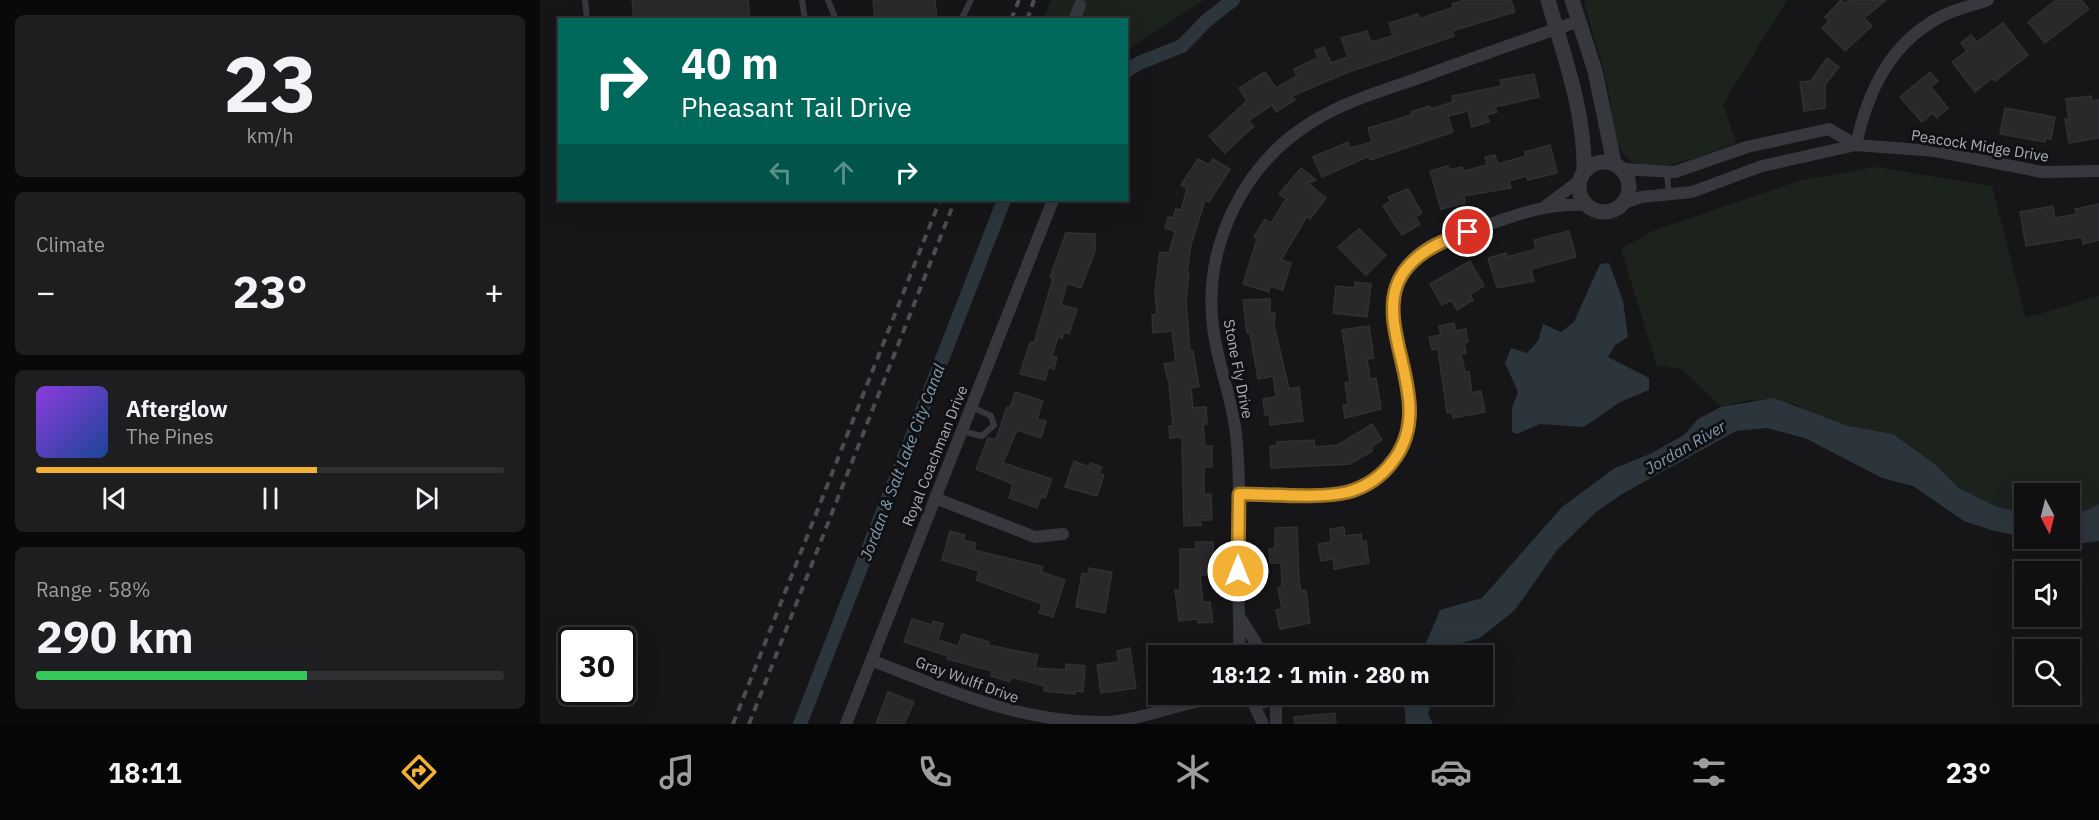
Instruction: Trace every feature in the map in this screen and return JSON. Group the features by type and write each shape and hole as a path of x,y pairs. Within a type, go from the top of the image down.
{"street":[{"path":"1548,0 1577,103 1583,139 1580,194 1587,205"},
{"path":"1239,494 1346,492 1368,484 1387,469 1406,439 1410,416 1392,319 1396,289 1407,268 1422,252 1439,242 1547,206 1587,205 1606,212 1624,203 1629,182 1618,166 1595,71 1572,0"},
{"path":"1856,145 1875,85 1895,53 1931,22 1956,10 1988,0"},
{"path":"1075,18 1080,5"},
{"name":"Stone Fly Drive","path":"1240,645 1239,494 1236,432 1213,327 1212,293 1221,239 1235,205 1247,185 1281,144 1328,112 1579,21"},
{"name":"Peacock Midge Drive","path":"1618,166 1667,173 1683,171 1768,141 1829,129 1856,145"},
{"name":"Peacock Midge Drive","path":"1624,203 1641,197 1669,196 1702,189 1771,164 1856,145 1935,151 2042,172 2099,171"},
{"path":"1547,206 1598,162 1618,166"},
{"name":"Royal Coachman Drive","path":"846,724 1053,201"},
{"path":"935,498 1035,537 1063,534"},
{"name":"Stone Fly Drive","path":"1241,619 1257,645"},
{"name":"Gray Wulff Drive","path":"871,660 981,704 1038,722 1119,721 1148,716 1178,705"},
{"path":"1251,705 1263,724"},
{"path":"1276,724 1277,705"}],"lane":[{"path":"585,0 587,18"},
{"path":"802,0 805,18"},
{"path":"828,0 835,18"},
{"path":"963,18 971,0"},
{"path":"1667,173 1669,196"},
{"path":"962,431 982,436 994,425 992,416 971,406"}],"shaded area":[{"path":"1051,0 1204,0 1128,49 1128,18 1044,18"},
{"path":"1584,0 1787,0 1723,104 1736,143 1693,159 1659,166 1643,165 1630,159 1617,143 1606,78"},
{"path":"1876,167 1992,186 2026,318 2099,296 2099,504 2080,512 2080,483 2014,483 2014,511 1997,507 1959,488 1936,465 1893,434 1848,426 1818,416 1795,404 1749,400 1721,407 1682,369 1657,366 1621,249 1653,231 1798,181"}],"water":[{"path":"1609,263 1623,301 1628,337 1615,345 1608,357 1649,378 1649,390 1620,402 1584,427 1540,424 1517,434 1512,432 1512,408 1518,392 1505,363 1511,348 1527,353 1538,341 1543,324 1561,332 1574,322 1600,264"},
{"name":"Jordan River","path":"1774,398 1848,426 1893,434 1936,465 1959,488 1997,507 2014,511 2014,535 1964,521 1913,486 1882,478 1805,438 1767,428 1736,431 1622,494 1596,512 1557,550 1515,610 1480,638 1456,645 1425,645 1440,610 1482,598 1562,507 1615,468 1650,454 1684,435 1698,419 1721,407"},
{"path":"2099,504 2099,541 2080,543 2080,512"},
{"path":"1404,705 1431,705 1428,714 1433,724 1406,724"}],"building":[{"path":"632,0 748,0 750,18 634,18"},
{"path":"873,0 935,0 937,18 875,18"},
{"path":"1465,0 1511,0 1515,12 1452,31 1454,36 1346,73 1292,96 1295,100 1276,112 1272,105 1248,121 1254,126 1225,153 1209,136 1247,101 1239,88 1265,72 1276,88 1297,76 1294,69 1318,58 1315,51 1324,47 1331,63 1348,57 1341,38 1367,31 1371,42 1393,36 1389,23 1418,14 1419,19 1454,7 1452,4"},
{"path":"1841,0 1845,4 1849,0 1886,0 1864,18 1872,26 1845,51 1822,28 1829,21 1825,17"},
{"path":"2056,0 2081,0 2089,9 2045,43 2028,22"},
{"path":"2003,23 2028,55 1995,81 1992,78 1975,92 1952,62 1967,51 1961,43 1971,35 1977,42"},
{"path":"1827,58 1839,67 1825,85 1825,108 1804,111 1800,82 1811,81"},
{"path":"1930,72 1938,81 1931,87 1948,108 1937,118 1933,113 1922,122 1900,97"},
{"path":"1534,74 1539,97 1495,107 1497,112 1487,115 1489,122 1472,127 1468,111 1448,116 1453,132 1370,160 1369,156 1322,177 1313,157 1348,142 1350,148 1372,142 1368,128 1412,115 1411,112 1430,106 1431,109 1453,102 1452,96 1502,86 1500,80"},
{"path":"2091,96 2092,101 2099,100 2099,138 2069,143 2065,119 2069,120 2066,99"},
{"path":"2005,108 2055,117 2051,139 2046,138 2045,142 2000,134"},
{"path":"1550,145 1557,173 1528,180 1527,176 1509,181 1511,188 1464,196 1465,203 1441,209 1430,171 1448,166 1449,170 1462,167 1464,171 1487,165 1485,157 1495,155 1498,164 1526,156 1525,152"},
{"path":"1198,159 1209,165 1213,159 1230,169 1209,202 1205,200 1191,245 1187,273 1189,273 1186,299 1190,351 1193,351 1199,386 1191,388 1193,408 1206,407 1207,424 1203,424 1205,446 1212,446 1212,467 1204,467 1204,494 1211,494 1212,520 1200,520 1201,525 1184,526 1182,437 1170,438 1169,426 1173,426 1169,384 1164,364 1176,362 1172,331 1153,333 1152,315 1157,314 1155,291 1160,252 1169,253 1175,231 1165,228 1168,217 1173,218 1176,209 1181,210 1187,189 1181,185"},
{"path":"1301,168 1316,180 1308,183 1326,198 1310,219 1307,216 1281,260 1291,263 1283,290 1269,286 1269,292 1243,284 1257,239 1254,237 1265,219 1271,223 1286,199 1279,194"},
{"path":"1408,189 1422,213 1415,217 1420,224 1402,235 1383,206 1391,201 1388,197"},
{"path":"2099,204 2099,240 2083,244 2082,237 2026,246 2020,212 2053,206 2055,218 2077,214 2075,209"},
{"path":"1359,229 1386,255 1366,275 1338,247"},
{"path":"1569,231 1576,257 1531,269 1534,281 1497,288 1488,258 1506,253 1507,257 1536,249 1534,240"},
{"path":"1066,233 1095,234 1095,251 1081,288 1067,283 1061,305 1077,309 1069,334 1064,332 1062,339 1058,337 1052,356 1057,357 1054,369 1049,367 1045,380 1020,374 1030,342 1034,343 1053,278 1050,277"},
{"path":"1470,261 1484,286 1470,294 1473,300 1457,310 1451,300 1442,305 1430,284"},
{"path":"1355,282 1371,284 1367,317 1333,313 1336,286 1355,288"},
{"path":"1270,299 1270,313 1275,313 1274,325 1289,389 1299,387 1303,421 1270,425 1269,414 1265,415 1263,399 1276,397 1273,376 1258,379 1250,333 1247,333 1243,300"},
{"path":"1454,323 1456,331 1466,329 1468,342 1464,343 1466,353 1461,354 1465,372 1469,372 1472,393 1481,391 1485,412 1453,418 1452,412 1447,413 1438,349 1432,350 1429,337 1441,335 1439,326"},
{"path":"1369,326 1374,358 1367,359 1370,379 1376,378 1381,409 1345,418 1343,405 1348,404 1345,383 1350,382 1342,330"},
{"path":"1015,392 1043,401 1037,419 1046,421 1041,438 1017,430 1003,463 1052,479 1045,498 1041,497 1037,508 1009,498 1013,484 976,469 988,438 996,439"},
{"path":"1372,424 1382,440 1372,446 1372,451 1350,464 1271,468 1270,446 1277,446 1277,442 1314,440 1315,447 1338,445"},
{"path":"1074,461 1089,467 1090,463 1102,467 1099,473 1104,475 1097,496 1065,487"},
{"path":"1297,527 1299,580 1301,591 1306,590 1310,623 1280,629 1276,610 1282,609 1278,588 1282,587 1281,563 1270,563 1269,549 1275,548 1275,528"},
{"path":"1344,527 1345,536 1361,534 1362,542 1366,541 1369,563 1334,569 1333,559 1321,561 1318,544 1331,542 1330,529"},
{"path":"950,531 965,535 963,540 976,543 974,550 1043,567 1041,572 1065,580 1053,617 1039,613 1042,604 976,580 979,571 942,560"},
{"path":"1196,542 1213,542 1215,575 1200,575 1203,602 1210,602 1213,622 1198,623 1197,619 1179,621 1175,590 1180,590 1180,549 1196,549"},
{"path":"1089,568 1112,572 1105,613 1076,607 1082,573 1088,574"},
{"path":"912,619 932,625 933,621 943,624 938,640 958,646 962,634 989,642 988,645 1038,655 1035,668 1066,670 1066,664 1085,666 1083,692 1075,691 1075,694 1044,691 1045,686 1011,677 1010,682 991,676 992,671 947,659 948,656 904,642"},
{"path":"1130,648 1136,688 1101,693 1097,665 1119,662 1117,651"},
{"path":"888,692 914,702 904,724 876,724"},
{"path":"1335,713 1336,724 1295,724 1294,717"}],"waterway":[{"name":"Jordan & Salt Lake City Canal","path":"1128,70 1182,46 1206,21 1233,0"},
{"name":"Jordan & Salt Lake City Canal","path":"800,724 1004,201"}],"railway":[{"path":"1012,18 1019,0"},
{"path":"1028,18 1034,0"},
{"path":"733,724 940,201"},
{"path":"749,724 955,201"}],"route":[{"path":"1238,571 1239,494 1346,492 1368,484 1387,469 1395,459 1406,439 1410,416 1408,392 1392,319 1396,289 1407,268 1422,252 1439,242 1468,232"}]}
